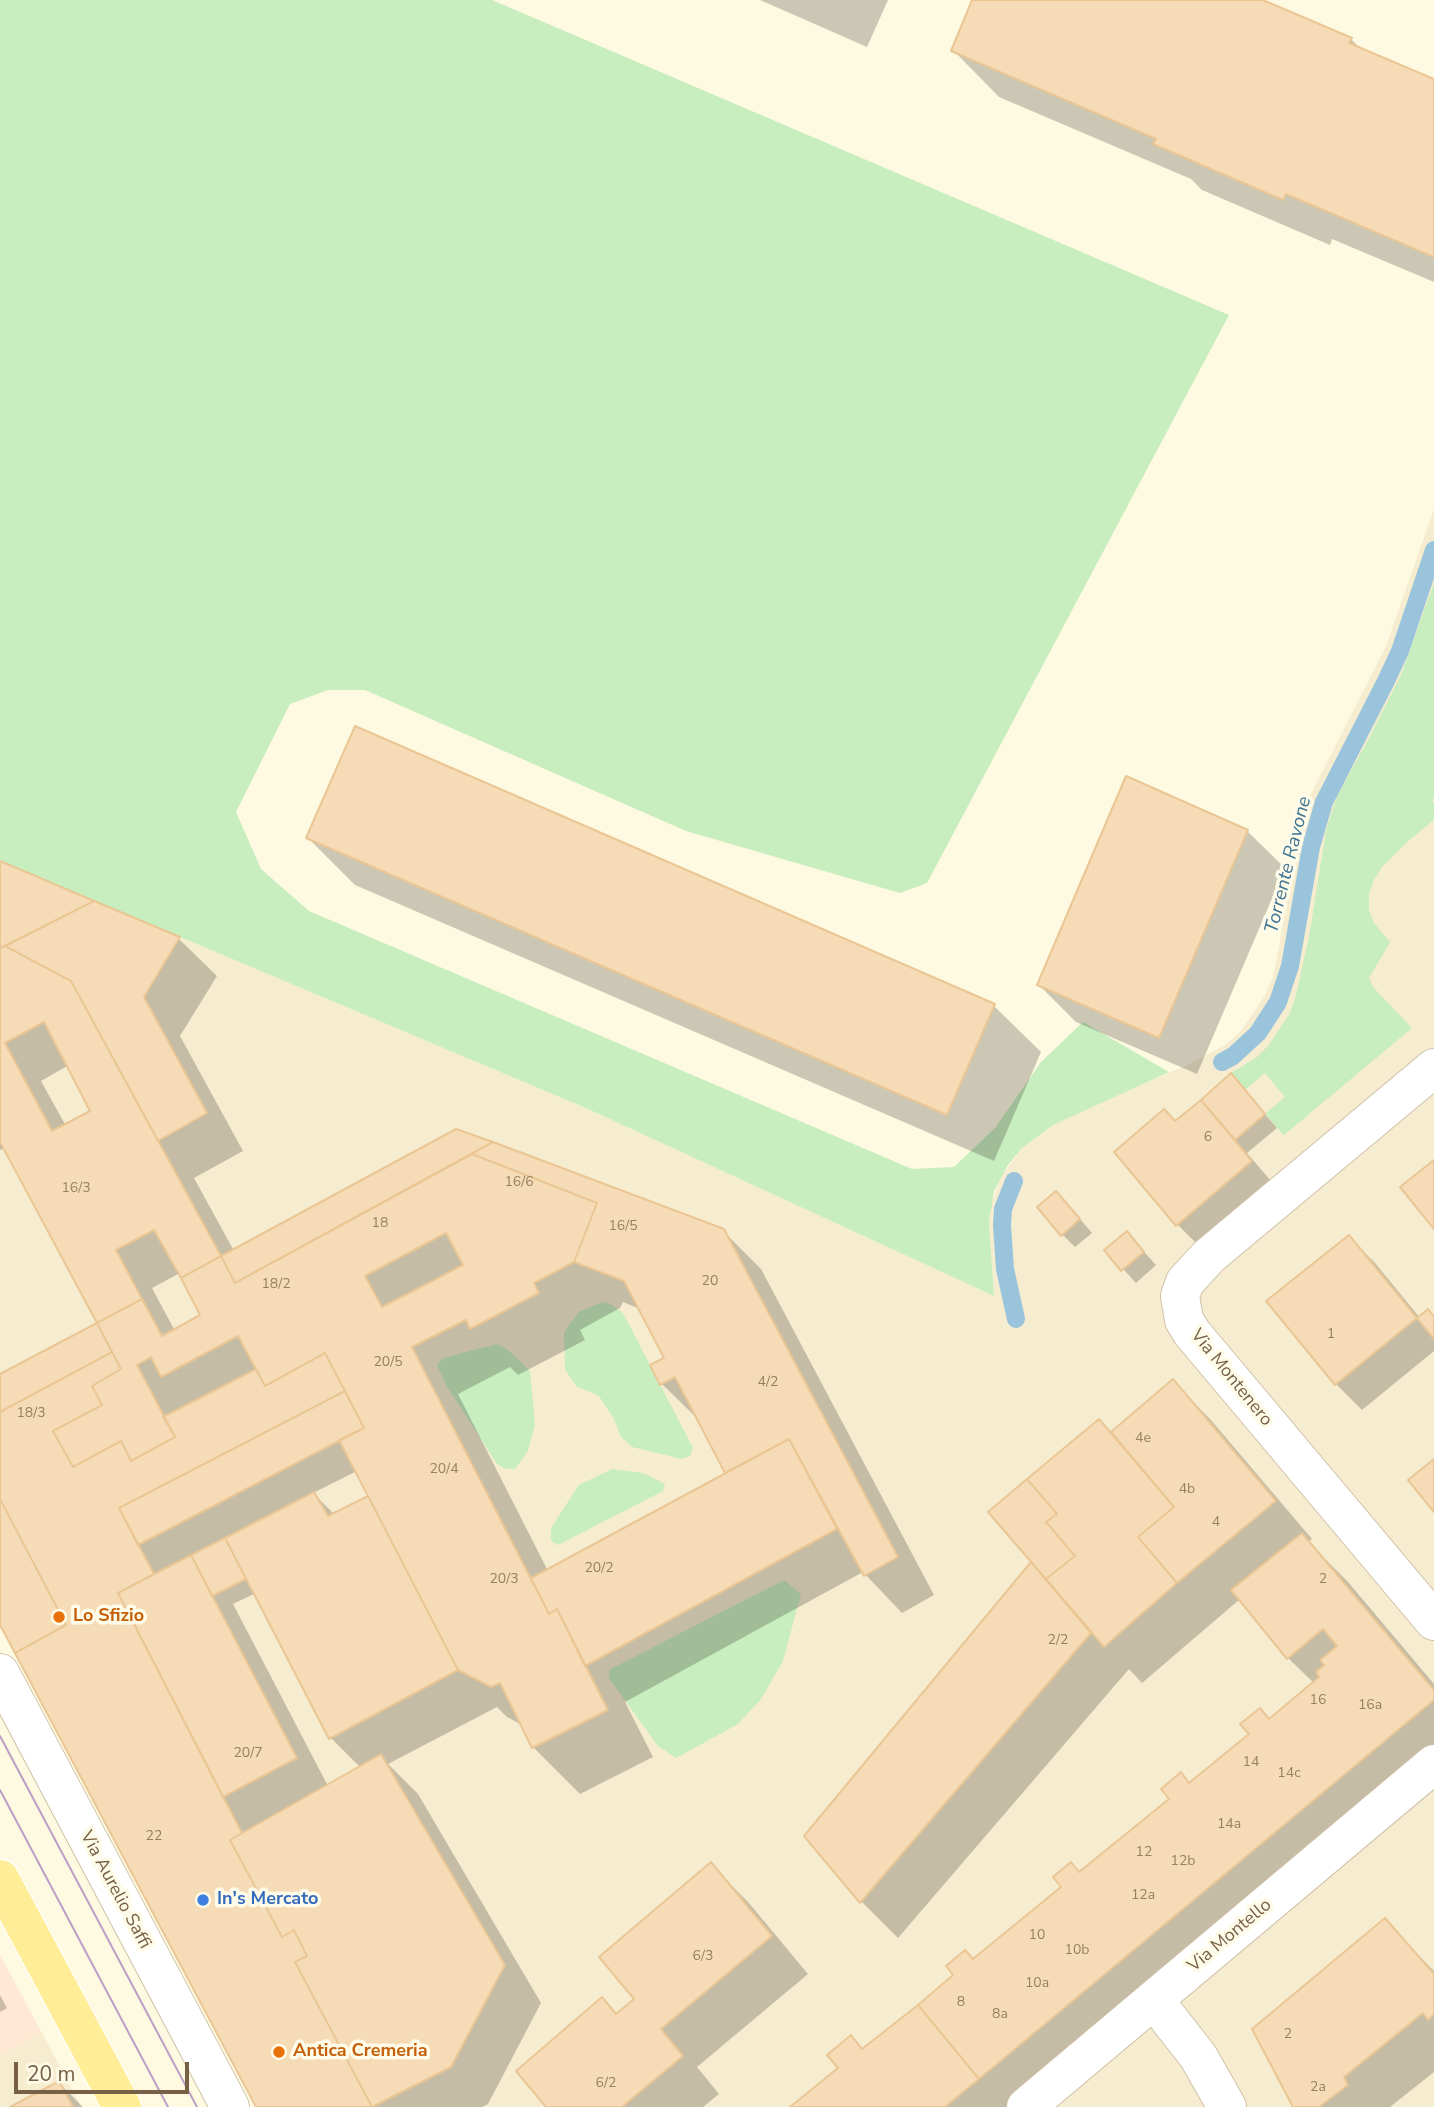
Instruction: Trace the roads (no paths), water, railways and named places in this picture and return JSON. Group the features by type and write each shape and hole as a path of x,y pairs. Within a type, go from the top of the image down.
{"main road":[{"path":"0,1879 122,2107"}],"street":[{"name":"Via Montenero","path":"1434,1068 1209,1256 1185,1282 1180,1296 1184,1320 1192,1333 1434,1621"},
{"name":"Via Aurelio Saffi","path":"0,1673 230,2107"},
{"name":"Via Montello","path":"1026,2107 1434,1765"},
{"path":"1154,2000 1198,2056 1227,2107"}],"waterway":[{"name":"Torrente Ravone","path":"1222,1062 1233,1056 1258,1033 1278,1002 1290,966 1311,847 1324,802 1400,651 1434,550"},
{"name":"Torrente Ravone","path":"1014,1181 1003,1209 1002,1225 1005,1269 1016,1319"}],"tram line":[{"path":"0,1736 197,2107"},
{"path":"0,1790 168,2107"}],"place":[{"name":"Lo Sfizio","path":"59,1617"},
{"name":"In's Mercato","path":"203,1900"},
{"name":"Antica Cremeria","path":"279,2052"}]}
